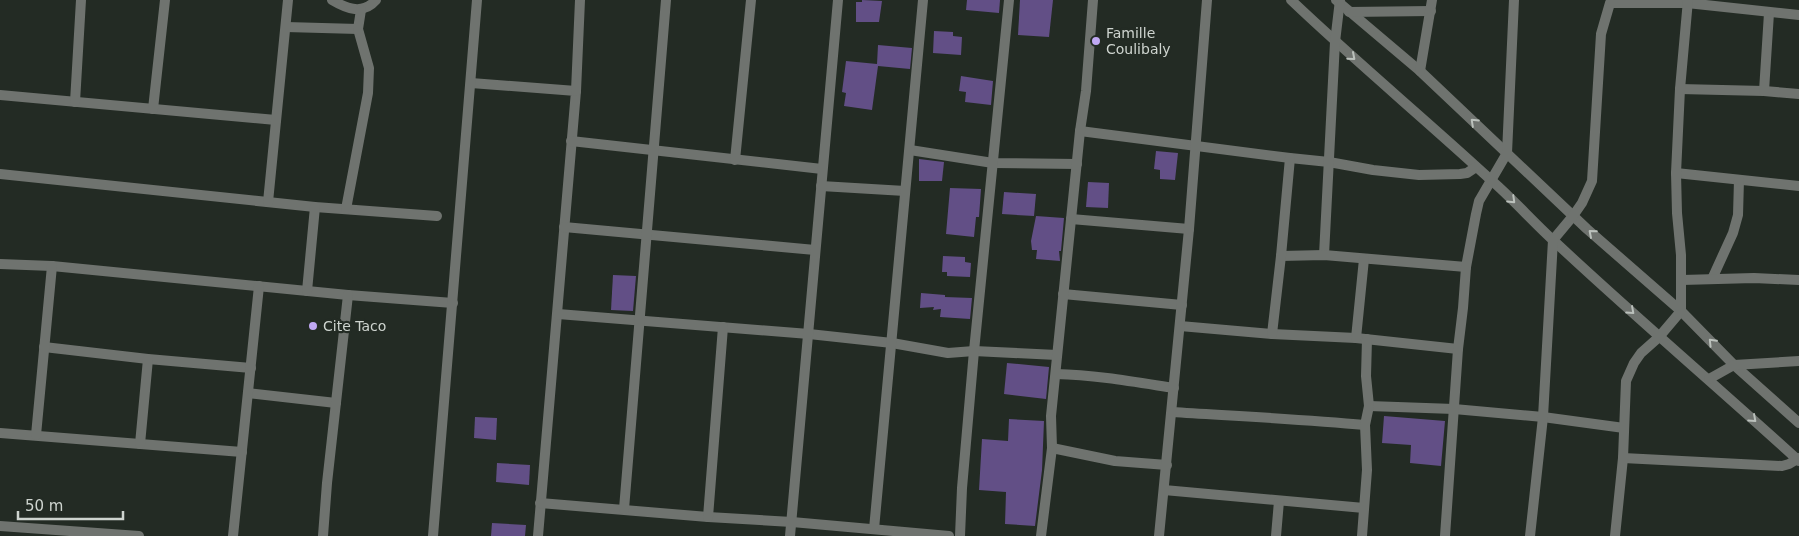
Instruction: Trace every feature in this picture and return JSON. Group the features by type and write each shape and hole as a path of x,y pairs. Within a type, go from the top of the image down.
{"street":[{"path":"75,102 81,0"},
{"path":"153,109 165,0"},
{"path":"268,202 288,0"},
{"path":"332,0 345,7 361,10 370,6 376,0"},
{"path":"434,536 477,0"},
{"path":"538,536 576,91 580,0"},
{"path":"624,509 666,0"},
{"path":"735,160 751,0"},
{"path":"790,536 838,0"},
{"path":"874,529 923,0"},
{"path":"960,536 962,488 974,351 1009,0"},
{"path":"1040,536 1052,448 1051,416 1076,164 1086,91 1093,0"},
{"path":"1159,536 1189,229 1207,0"},
{"path":"1291,0 1335,42 1476,166 1659,337 1798,459 1782,466 1623,458"},
{"path":"1445,536 1458,349 1466,267 1479,201 1507,153 1514,0"},
{"path":"1324,255 1338,1"},
{"path":"1338,1 1420,71 1573,216 1681,311 1734,365 1799,423"},
{"path":"1615,536 1623,458 1626,381 1641,354 1659,337 1681,311 1682,280 1676,173 1687,2"},
{"path":"1530,536 1543,418 1553,240 1573,216 1592,181 1601,34 1610,3 1687,2 1799,15"},
{"path":"1349,12 1432,5 1420,71"},
{"path":"346,209 368,93 369,68 358,29 361,10"},
{"path":"1764,91 1769,13"},
{"path":"286,26 358,29"},
{"path":"471,83 576,91"},
{"path":"1680,89 1764,91 1799,94"},
{"path":"0,95 276,120"},
{"path":"1080,131 1419,175 1467,173 1476,166"},
{"path":"571,141 822,170"},
{"path":"910,150 993,163 1076,164"},
{"path":"1272,334 1290,158"},
{"path":"1676,173 1799,186"},
{"path":"0,174 315,207 437,216"},
{"path":"1712,279 1733,234 1738,215 1739,180"},
{"path":"821,186 905,191"},
{"path":"308,291 315,207"},
{"path":"1071,219 1189,229"},
{"path":"564,228 815,250"},
{"path":"1281,256 1324,255 1466,267"},
{"path":"1356,338 1364,259"},
{"path":"0,264 52,266 348,295 453,303"},
{"path":"36,435 52,266"},
{"path":"1682,280 1754,278 1799,280"},
{"path":"233,536 259,286"},
{"path":"1064,294 1182,305"},
{"path":"323,536 348,295"},
{"path":"558,314 809,334 892,343 948,353 974,351 1057,355"},
{"path":"1180,326 1272,334 1356,338 1458,349"},
{"path":"708,517 723,327"},
{"path":"1362,536 1367,470 1365,425 1369,406 1366,376 1367,340"},
{"path":"44,347 251,368"},
{"path":"140,444 148,359"},
{"path":"1709,379 1734,365 1799,361"},
{"path":"1056,374 1087,374 1100,378 1174,388"},
{"path":"248,393 336,403"},
{"path":"1369,406 1454,410 1624,428"},
{"path":"1172,412 1365,425"},
{"path":"0,433 242,452"},
{"path":"1052,448 1115,461 1167,466"},
{"path":"1164,490 1364,508"},
{"path":"1276,536 1279,501"},
{"path":"540,503 949,536"},
{"path":"0,526 139,536"}],"building":[{"path":"862,0 882,1 879,22 856,22 856,2 862,2"},
{"path":"967,0 1000,0 999,13 966,10"},
{"path":"1020,0 1053,0 1049,37 1018,35"},
{"path":"934,31 953,32 953,36 962,37 961,55 933,53"},
{"path":"878,45 912,48 910,69 878,66 872,110 844,106 846,93 842,92 846,61 877,64"},
{"path":"961,76 993,81 991,105 965,102 966,92 959,91"},
{"path":"1156,151 1178,153 1175,180 1160,179 1160,170 1154,169"},
{"path":"919,159 944,162 942,181 919,181"},
{"path":"1088,182 1109,183 1108,208 1086,207"},
{"path":"950,188 981,189 979,217 976,217 974,237 946,234"},
{"path":"1004,192 1036,194 1034,216 1002,214"},
{"path":"1036,216 1064,218 1061,251 1059,251 1060,261 1036,259 1037,250 1032,250 1031,241"},
{"path":"943,256 965,257 965,262 971,263 970,277 947,276 947,272 942,272"},
{"path":"613,275 636,276 633,311 611,310"},
{"path":"921,293 945,295 945,297 972,298 970,319 940,317 941,309 933,310 934,307 920,308"},
{"path":"1007,363 1049,367 1046,399 1004,394"},
{"path":"1384,416 1445,421 1441,466 1410,463 1411,445 1382,443"},
{"path":"475,417 497,418 496,440 474,438"},
{"path":"1009,419 1044,421 1042,470 1035,526 1005,524 1006,492 979,490 982,439 1008,441"},
{"path":"497,463 530,465 529,485 496,482"},
{"path":"492,523 526,525 525,536 491,536"}],"place":[{"name":"Famille Coulibaly","path":"1096,41"},
{"name":"Cite Taco","path":"313,326"}]}
